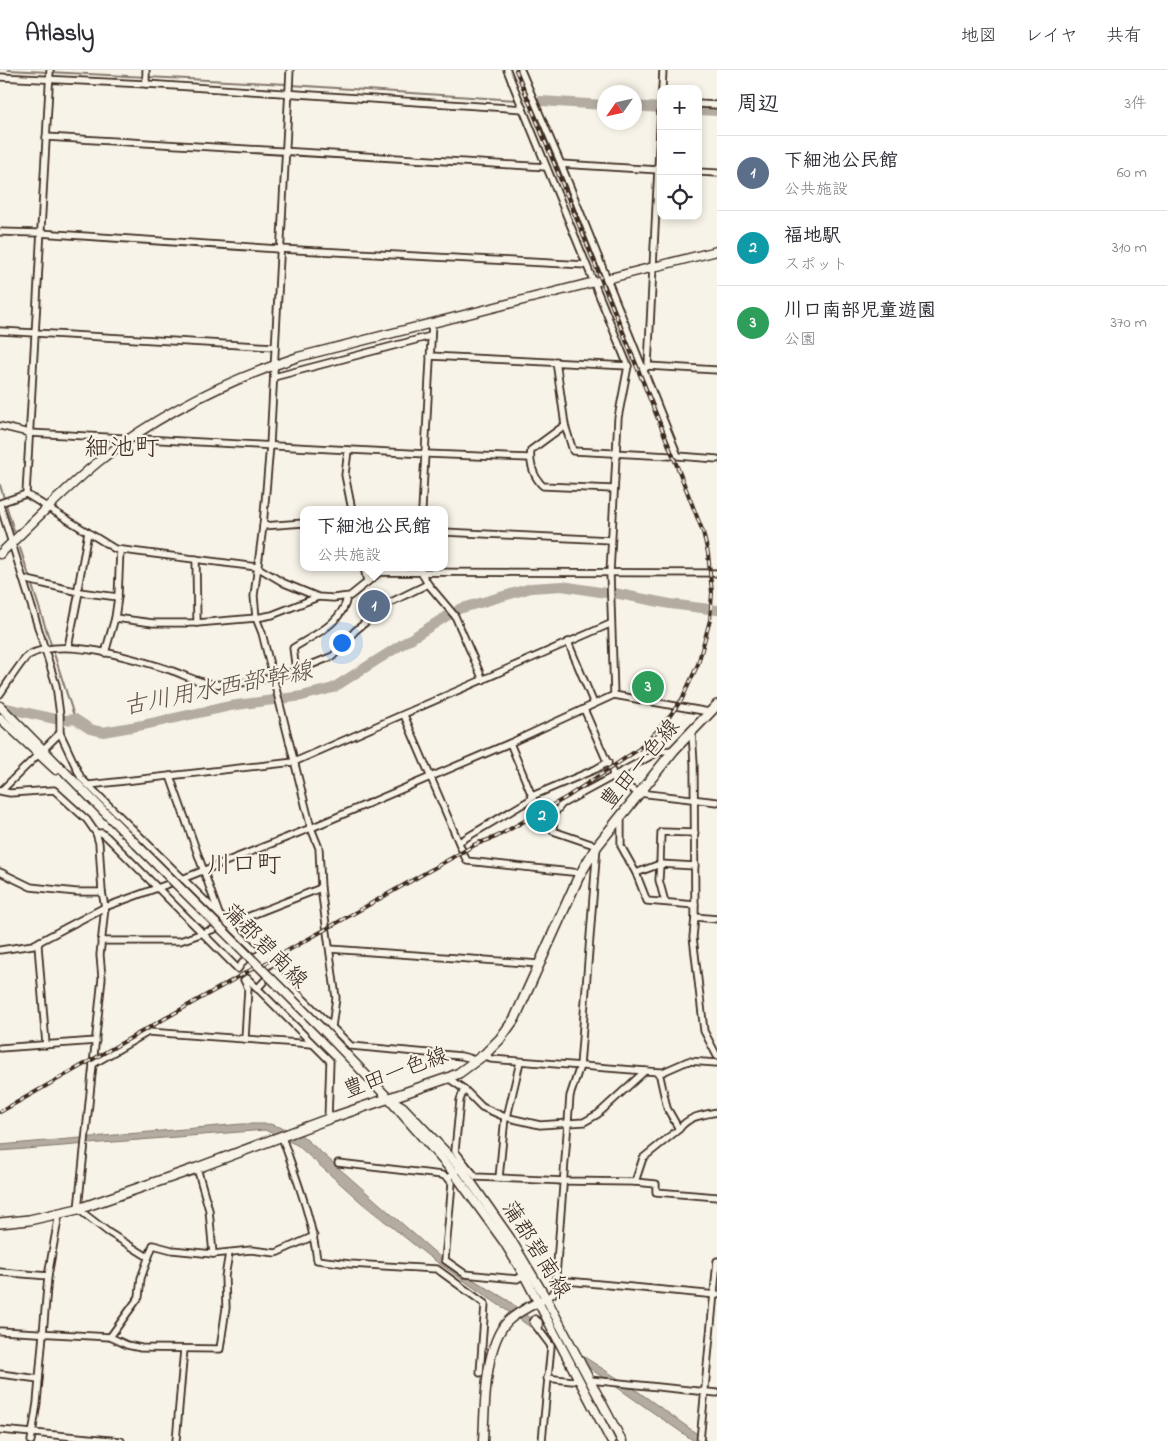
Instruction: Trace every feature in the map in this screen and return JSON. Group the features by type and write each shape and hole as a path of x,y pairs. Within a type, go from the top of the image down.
{"main road":[{"path":"0,554 95,465 130,438 194,399 233,381 274,365 345,344 717,251"},
{"name":"豊田一色線","path":"0,1223 78,1210 328,1119 448,1078 486,1054 500,1039 514,1018 581,873 597,846 674,750 717,705"},
{"name":"蒲郡碧南線","path":"0,706 41,752 324,1031 389,1099 403,1107 457,1171 510,1238 611,1441"},
{"name":"蒲郡碧南線","path":"0,718 41,752"},
{"name":"蒲郡碧南線","path":"457,1171 542,1300 590,1380 622,1441"},
{"path":"482,1441 489,1368 494,1343 506,1323 517,1314 542,1300"}],"street":[{"path":"26,494 50,70"},
{"path":"146,70 146,84"},
{"path":"290,70 270,445 263,526 254,596 256,618 262,633 311,828 319,848 321,888 336,998 332,1027"},
{"path":"507,70 628,366 618,418 613,489 610,624 614,695"},
{"path":"521,70 646,368 678,456 717,459"},
{"path":"662,85 663,70"},
{"path":"0,77 146,84 523,109"},
{"path":"702,104 717,105"},
{"path":"46,137 546,166"},
{"path":"562,164 657,170"},
{"path":"702,172 717,173"},
{"path":"646,368 659,175"},
{"path":"0,232 586,265"},
{"path":"422,506 432,323"},
{"path":"0,331 274,348"},
{"path":"274,377 431,336"},
{"path":"430,356 628,366"},
{"path":"556,361 565,425 573,452 616,452 670,456"},
{"path":"646,368 717,370"},
{"path":"565,425 531,450 530,458 537,480 543,486 613,489"},
{"path":"0,426 29,433 530,458"},
{"path":"348,450 346,475 351,506"},
{"path":"26,494 2,502 12,543 47,650 56,685 60,733 81,778 254,949"},
{"path":"26,494 120,550 257,567 284,583 318,596 347,597 381,571"},
{"path":"263,526 300,523"},
{"path":"68,647 88,532"},
{"path":"448,532 611,540"},
{"path":"105,653 115,618 120,550"},
{"path":"196,559 197,623"},
{"path":"448,570 717,573"},
{"path":"365,571 367,582"},
{"path":"422,571 428,584 455,616 483,680"},
{"path":"24,579 79,592 118,597"},
{"path":"0,694 28,655 68,647 105,653 172,671 192,680 214,684 273,677 333,656 356,631 389,603 428,584"},
{"path":"115,618 152,623 197,623 256,618 272,615 318,596"},
{"path":"296,670 293,648 327,627 343,611 347,597"},
{"path":"89,785 294,762 610,624"},
{"path":"568,642 594,704"},
{"path":"0,950 33,944 105,907 311,828 510,743 614,695 709,712"},
{"path":"584,709 614,780 639,793 717,802"},
{"path":"404,715 467,861 581,873"},
{"path":"692,732 694,744 696,917 693,936 704,1031 717,1056"},
{"path":"1,791 60,733"},
{"path":"510,743 532,796"},
{"path":"542,1300 553,1294 556,1280 570,1096 580,1066 597,846 553,830 554,814 562,804 610,769 660,751 674,750"},
{"path":"459,842 533,798 532,796 596,769 610,769"},
{"path":"170,776 220,916"},
{"path":"1,791 10,793 54,790 87,820 96,833 99,843 102,892 105,907 100,955 102,978 78,1210 108,1232 148,1257"},
{"path":"622,817 621,846 636,873 647,901 695,905"},
{"path":"665,902 659,880 661,832 695,834"},
{"path":"96,833 102,833 108,838 238,969 245,959"},
{"path":"636,873 660,864 695,866"},
{"path":"0,872 31,887 76,892 102,892"},
{"path":"101,941 180,941 321,888"},
{"path":"696,917 717,919"},
{"path":"40,941 38,945 46,1045"},
{"path":"330,949 539,964"},
{"path":"257,989 274,970 351,1046 461,1056 476,1061"},
{"path":"245,1039 248,988 244,980 247,978 330,1061 328,1119"},
{"path":"93,1064 148,1032 312,1044"},
{"path":"0,1048 96,1041"},
{"path":"486,1054 491,1059 659,1072 688,1061 717,1064"},
{"path":"499,1178 506,1117 520,1062"},
{"path":"448,1078 464,1089 482,1108 506,1117 540,1125 584,1122 598,1114 645,1071"},
{"path":"659,1072 667,1108 679,1129"},
{"path":"464,1089 460,1100 455,1151 457,1171 452,1184 445,1260 465,1274 517,1279 524,1275"},
{"path":"635,1182 643,1158 693,1117 717,1112"},
{"path":"282,1137 308,1212 317,1260 350,1264 437,1269 485,1304 480,1373"},
{"path":"338,1162 442,1175 457,1171 476,1177 635,1182 656,1184 656,1192 717,1197"},
{"path":"197,1168 210,1210 214,1254"},
{"path":"31,1441 39,1379 48,1276 59,1214"},
{"path":"110,1337 139,1297 141,1278 153,1245 172,1250 214,1254 251,1250 276,1253 314,1236"},
{"path":"0,1331 110,1337 127,1345 141,1348 220,1350 226,1308 225,1276 228,1253"},
{"path":"700,1441 716,1295 717,1261"},
{"path":"0,1272 48,1276"},
{"path":"556,1280 716,1295"},
{"path":"539,1330 551,1346 542,1441"},
{"path":"176,1441 184,1350"},
{"path":"0,1374 39,1379"},
{"path":"548,1378 572,1381 579,1379"},
{"path":"590,1380 717,1393"},
{"path":"0,1430 121,1441"}],"shaded area":[{"path":"639,674 659,678 656,699 638,696"},
{"path":"242,1124 270,1124 299,1133 440,1257 459,1271 509,1301 553,1337 636,1390 707,1441 694,1441 427,1255 363,1204 297,1145 265,1130 0,1151 0,1145"}],"waterway":[{"path":"8,70 287,84"},
{"path":"659,85 660,70"},
{"path":"291,85 516,100"},
{"path":"541,101 597,105"},
{"path":"642,107 657,108"},
{"path":"702,110 717,111"},
{"path":"0,485 14,531"},
{"path":"20,548 75,719"},
{"name":"古川用水西部幹線","path":"459,609 531,588 562,586 606,593"},
{"name":"古川用水西部幹線","path":"614,593 670,604 717,610"},
{"name":"古川用水西部幹線","path":"64,720 75,719 90,729 103,732 230,706 302,696 333,688 450,614"},
{"name":"古川用水西部幹線","path":"6,708 55,719"}],"railway":[{"path":"474,845 496,837 567,797 639,749 655,733 682,699 698,664 710,620 712,593 708,553 703,532 516,70"},
{"path":"264,964 480,842"},
{"path":"0,1112 254,968"}],"place":[{"name":"下細池公民館","path":"374,606"},
{"name":"川口南部児童遊園","path":"648,687"},
{"name":"福地駅","path":"542,816"}],"district":[{"name":"細池町","path":"122,449"},
{"name":"川口町","path":"244,866"}]}
